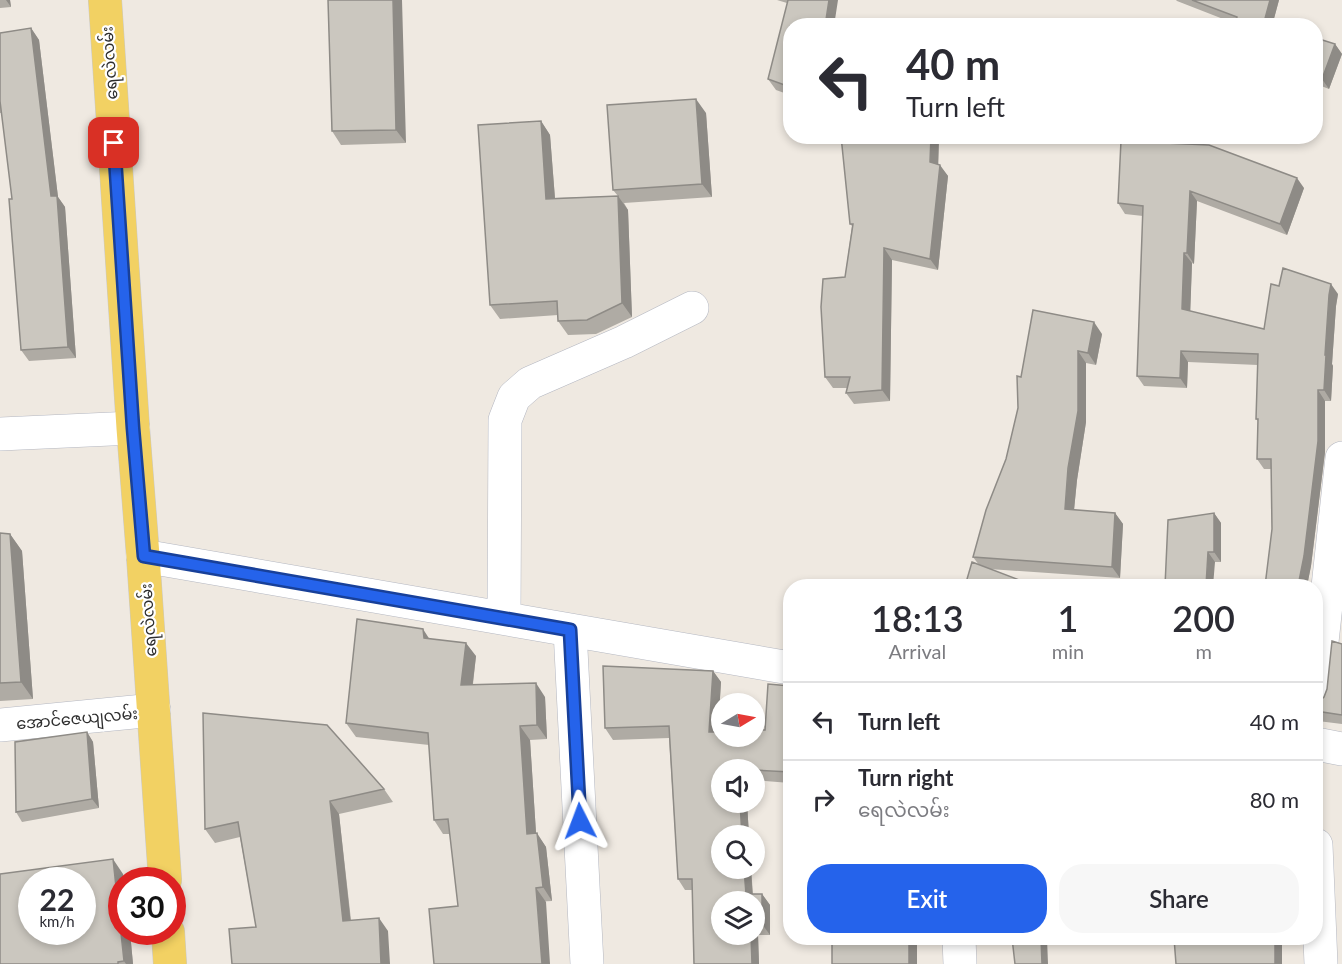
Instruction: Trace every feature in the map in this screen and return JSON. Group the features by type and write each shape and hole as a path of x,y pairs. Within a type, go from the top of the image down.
{"main road":[{"name":"ရေလဲလမ်း","path":"105,0 164,867"},
{"path":"169,945 170,964"}],"street":[{"path":"504,618 505,420 514,397 530,383 624,342 692,308"},
{"path":"0,434 133,428"},
{"path":"1323,633 1342,458"},
{"path":"144,556 783,667"},
{"path":"570,630 587,964"},
{"name":"အောင်ဇေယျလမ်း","path":"0,725 154,710"},
{"path":"1323,745 1342,749"},
{"path":"959,945 960,964"},
{"path":"1320,945 1321,964"}],"building":[{"path":"328,0 393,0 396,130 332,131"},
{"path":"788,0 829,0 826,18 783,18"},
{"path":"1192,0 1270,0 1265,18 1237,17"},
{"path":"783,20 783,84 768,79"},
{"path":"31,28 51,196 57,196 68,347 21,350 9,199 12,199 0,101 0,33"},
{"path":"1323,40 1335,44 1323,76"},
{"path":"696,99 702,184 613,190 607,105"},
{"path":"541,121 546,199 618,196 622,303 587,320 558,321 557,301 490,305 478,125"},
{"path":"842,144 931,144 930,162 940,165 930,259 884,248 882,390 846,393 850,377 825,377 821,307 823,279 845,277 853,224 850,224"},
{"path":"1121,144 1209,145 1297,178 1280,224 1190,191 1182,309 1264,329 1271,284 1279,286 1283,268 1331,284 1324,390 1318,390 1318,441 1299,579 1266,579 1272,529 1271,459 1257,459 1258,354 1181,351 1180,378 1137,376 1143,206 1118,203"},
{"path":"1033,310 1094,322 1088,353 1078,351 1078,411 1068,468 1065,509 1115,513 1112,567 973,557 986,510 1006,459 1018,408 1017,376 1021,377"},
{"path":"1214,513 1214,552 1208,552 1206,579 1165,579 1168,520"},
{"path":"0,533 10,534 21,682 0,683"},
{"path":"972,562 1017,579 967,579"},
{"path":"357,619 423,629 424,638 466,643 461,685 536,683 537,725 520,726 527,834 537,833 543,887 536,888 542,964 434,964 429,909 458,906 448,819 434,820 428,733 346,723"},
{"path":"1332,641 1342,644 1342,715 1323,712 1323,698 1327,689"},
{"path":"603,666 713,671 709,732 711,732 711,747 765,747 768,684 783,685 783,772 765,771 765,759 711,759 711,813 741,813 741,825 711,825 711,879 745,879 746,891 711,891 711,945 751,945 752,964 694,964 692,879 678,879 669,726 605,728"},
{"path":"203,713 327,725 384,789 330,801 343,921 379,918 381,964 232,964 229,929 256,927 238,822 205,829"},
{"path":"87,732 92,799 16,812 15,742"},
{"path":"113,859 114,867 108,867 108,945 122,945 124,961 118,964 0,964 0,874 18,872 18,945 96,945 96,867 53,867"},
{"path":"832,945 909,945 909,964 832,964"},
{"path":"1013,945 1041,945 1042,964 1015,964"},
{"path":"1175,945 1275,945 1275,964 1176,964"}],"route":[{"path":"114,143 144,556 570,630 580,821"}]}
